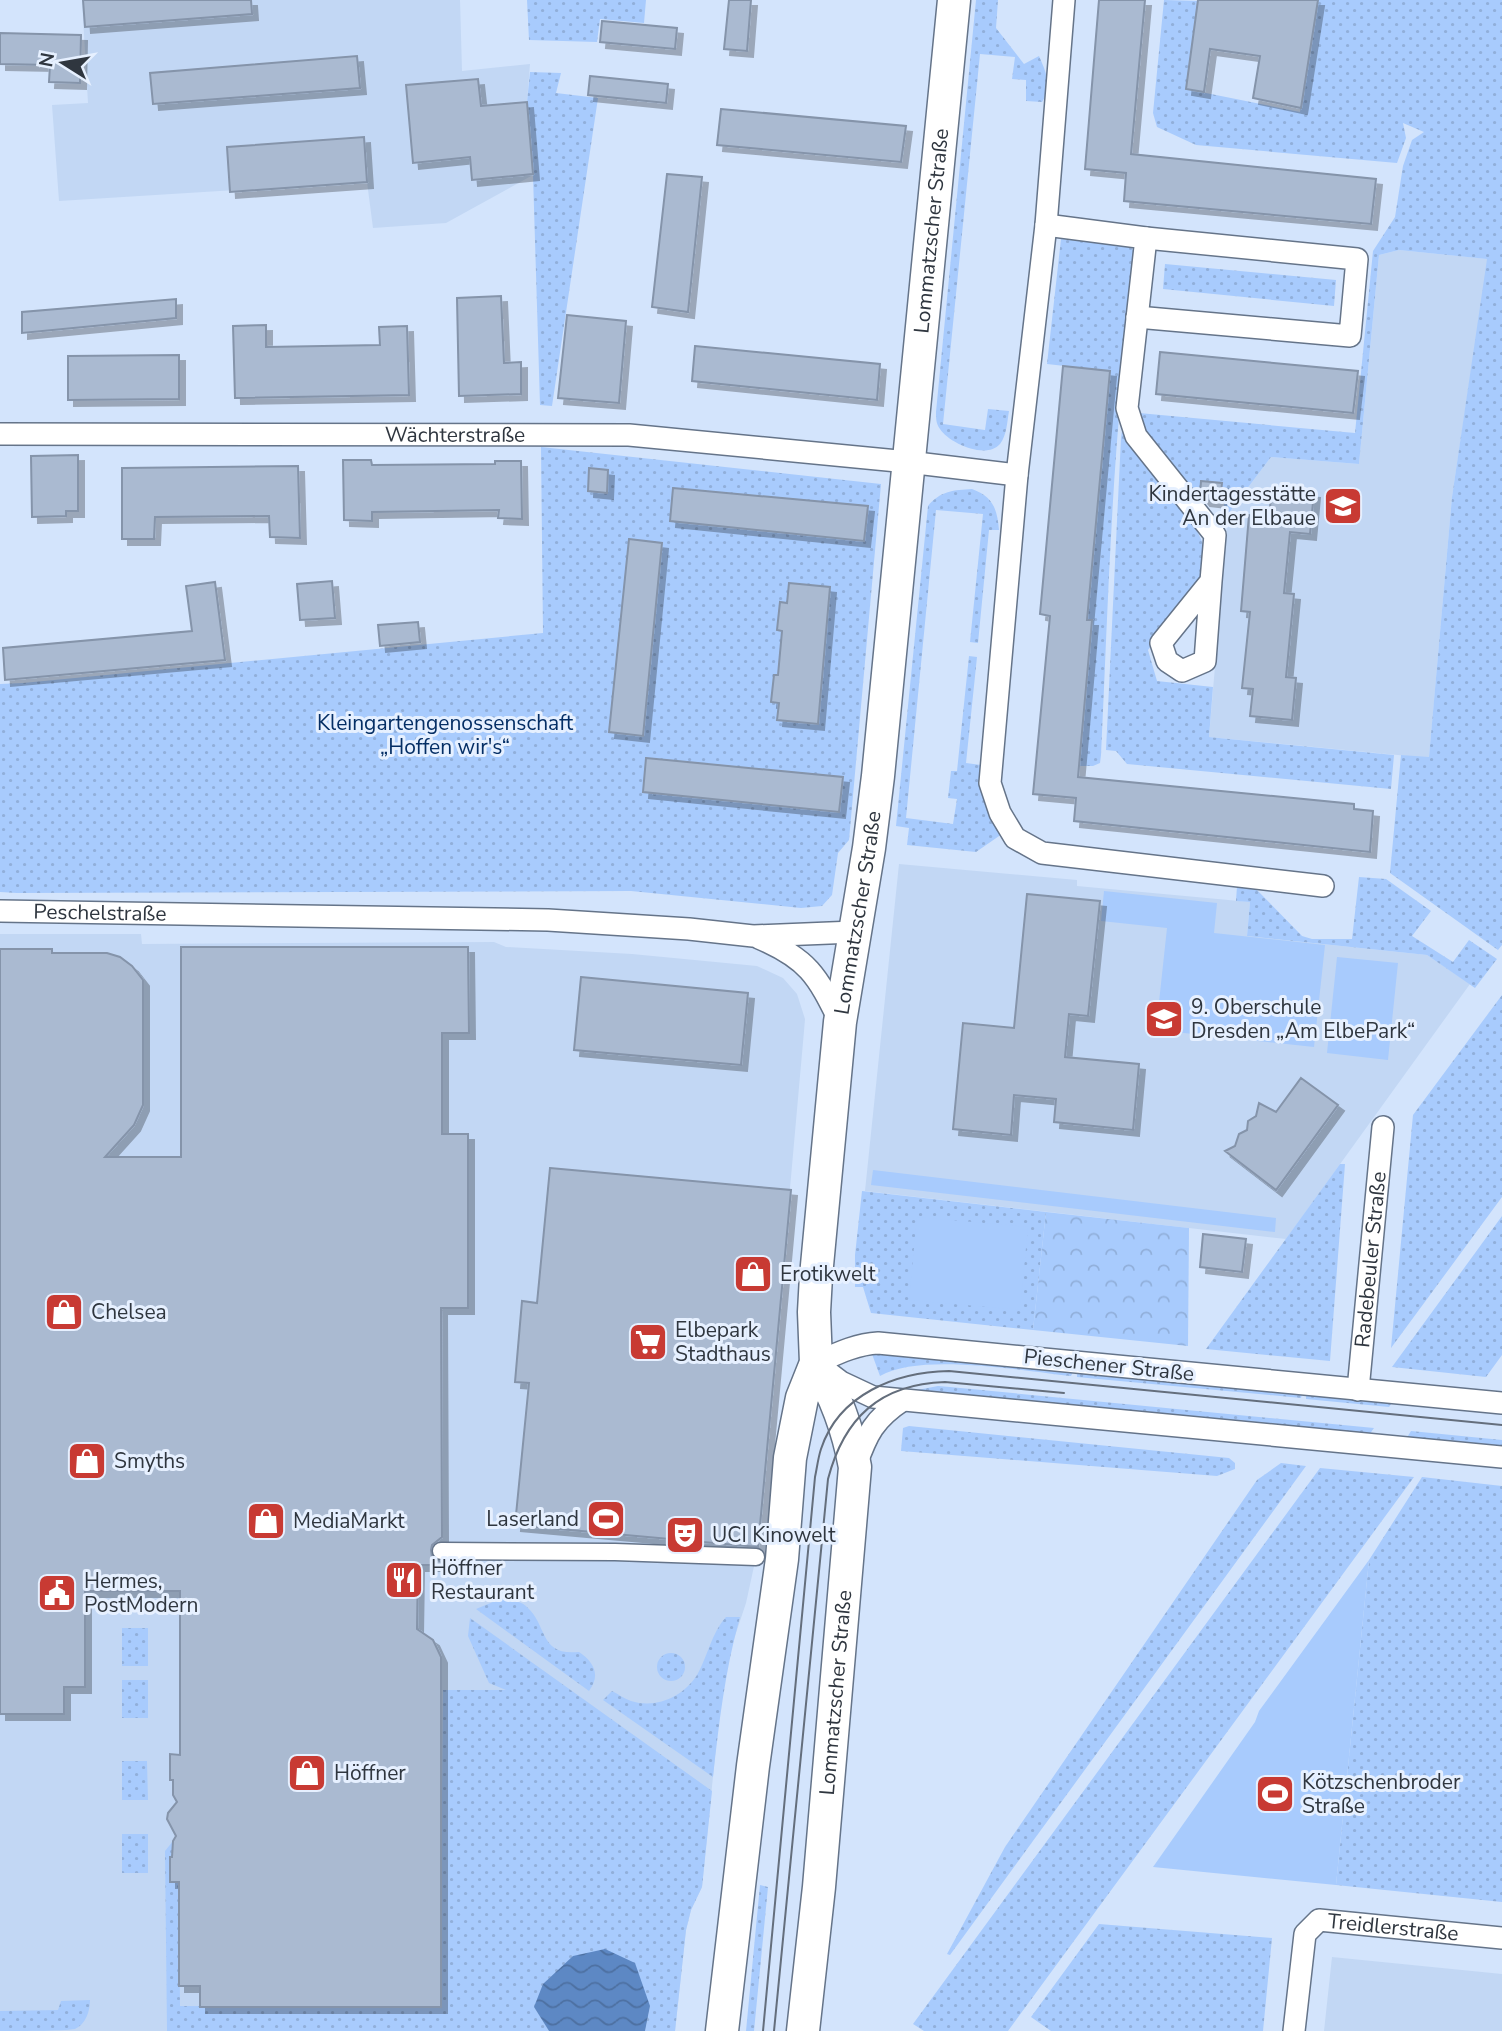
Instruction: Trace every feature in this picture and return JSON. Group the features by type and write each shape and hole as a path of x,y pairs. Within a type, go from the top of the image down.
{"main road":[{"name":"Lommatzscher Straße","path":"722,2031 753,1766 782,1559 792,1446 802,1398 816,1363 816,1276 839,1022 869,848 876,788 954,0"},
{"name":"Lommatzscher Straße","path":"803,2031 820,1887 855,1467 845,1422 831,1388 816,1363"}],"street":[{"path":"1064,0 1045,225 1017,475 990,783 1000,813 1015,838 1042,853 1323,886"},
{"path":"1045,225 1146,239 1357,259 1350,336 1137,317"},
{"path":"1146,239 1127,408 1136,436 1215,535 1211,580"},
{"name":"Wächterstraße","path":"0,434 629,435 908,462"},
{"path":"908,462 1017,475"},
{"name":"Peschelstraße","path":"0,911 548,920 753,936"},
{"path":"753,936 853,932"},
{"path":"753,936 782,948 801,960 824,988 839,1022"},
{"name":"Radebeuler Straße","path":"1358,1390 1383,1127"},
{"name":"Pieschener Straße","path":"816,1363 843,1351 878,1343 1502,1403"},
{"path":"816,1363 841,1382 865,1394 903,1400 1502,1457"},
{"path":"855,1467 874,1423 887,1410 903,1400"},
{"path":"449,1551 615,1552 757,1557"},
{"name":"Treidlerstraße","path":"1294,2031 1305,1934 1319,1920 1502,1938"}],"shaded area":[{"path":"82,0 460,0 462,71 530,64 527,102 533,175 446,223 373,228 367,182 59,201 52,105 88,103"},
{"name":"Kindertagesstätte An der Elbaue","path":"1399,250 1488,259 1452,497 1429,758 1209,737 1228,514 1271,457 1359,464 1379,255"},
{"name":"9. Oberschule Dresden „Am ElbePark“","path":"899,864 1077,880 1077,886 1250,902 1247,936 1427,955 1470,984 1286,1239 865,1191"},
{"path":"0,934 141,934 142,944 494,942 506,947 632,954 757,966 783,978 797,994 805,1019 758,1548 746,1603 731,1648 720,1706 702,1887 691,1910 686,1930 675,2031 0,2031"},
{"path":"1332,1957 1502,1974 1502,2031 1324,2031"}],"green space":[{"path":"527,0 646,0 644,23 600,19 597,42 529,40"},
{"path":"976,0 998,0 996,28 1024,64 1039,56 1048,85 1042,102 1026,101 1026,80 1012,79 1015,57 980,54 943,424 985,430 988,409 1009,411 1000,444 994,449 986,450 968,448 951,440 939,427 936,414"},
{"path":"1164,0 1198,1 1186,89 1300,112 1318,0 1502,0 1502,945 1498,950 1390,873 1401,755 1429,757 1452,497 1487,259 1399,250 1379,255 1359,464 1271,457 1228,514 1228,518 1224,518 1224,503 1220,502 1222,484 1202,481 1199,500 1145,433 1139,413 1355,433 1373,251 1395,217 1403,166 1412,140 1424,132 1403,123 1406,138 1397,163 1196,145 1157,127 1153,113"},
{"path":"530,72 561,73 556,93 598,98 552,406 540,405 533,175 527,102"},
{"path":"1061,239 1129,245 1138,256 1117,442 1101,755 1100,763 1093,766 1079,766 1092,621 1087,620 1109,371 1047,364"},
{"path":"1165,264 1336,280 1334,306 1163,289"},
{"path":"1124,415 1137,453 1196,529 1207,560 1200,586 1148,650 1157,681 1213,687 1209,737 1394,755 1391,789 1127,764 1116,751 1106,750"},
{"name":"Kleingartengenossenschaft „Hoffen wir's“","path":"541,447 881,484 849,840 838,853 832,895 822,906 801,908 631,891 0,892 0,684 543,633"},
{"path":"972,489 993,504 999,530 989,530 978,643 970,642 983,514 936,510 906,818 953,824 957,799 948,798 951,771 957,771 969,656 977,657 966,763 981,765 1002,834 976,852 907,845 909,828 896,826 928,506 942,494"},
{"path":"1359,877 1386,879 1431,911 1412,936 1453,962 1469,940 1497,959 1475,988 1427,955 1247,936 1250,902 1236,901 1237,886 1255,888 1302,936 1312,939 1352,939"},
{"path":"1104,891 1217,903 1214,933 1325,945 1314,1047 1156,1030 1167,928 1101,921"},
{"path":"1337,957 1398,963 1388,1060 1327,1053"},
{"path":"1502,995 1502,1197 1391,1348 1413,1115"},
{"path":"1340,1164 1345,1164 1330,1361 1206,1349"},
{"path":"873,1170 1276,1218 1275,1232 871,1185"},
{"path":"862,1191 1046,1212 1033,1330 871,1313 863,1287 855,1287 855,1255"},
{"path":"1046,1212 1189,1228 1188,1346 1033,1330"},
{"path":"1502,1216 1502,1355 1486,1377 1392,1367"},
{"path":"917,1217 1028,1227 1020,1310 909,1300"},
{"path":"872,1354 1000,1366 1034,1366 1394,1400 1389,1407 1306,1399 1306,1395 1302,1394 1301,1398 1077,1377 1077,1373 1073,1372 1071,1376 973,1365 920,1365 880,1376"},
{"path":"938,1386 1374,1428 1369,1435 912,1391"},
{"path":"909,1426 1229,1458 1235,1463 1235,1469 1217,1476 901,1451 903,1428"},
{"path":"1411,1431 1502,1440 1502,1448 1406,1439"},
{"path":"1281,1463 1306,1466 950,1955 947,1954 1005,1847 1257,1480"},
{"path":"1320,1468 1414,1477 1008,2031 924,2031 913,2024"},
{"path":"1422,1477 1502,1486 1502,1902 1336,1885 1369,1560"},
{"name":"Kötzschenbroder Straße","path":"1369,1560 1336,1885 1153,1867 1255,1722 1259,1711"},
{"path":"500,1599 518,1602 527,1607 551,1645 566,1652 579,1652 589,1660 594,1669 595,1680 589,1691 476,1609"},
{"path":"726,1617 740,1617 726,1677 713,1777 603,1700 612,1691 640,1703 659,1702 677,1695 697,1675"},
{"path":"470,1618 712,1791 702,1887 691,1910 686,1930 675,2031 645,2031 650,2006 534,2007 549,2031 167,2031 165,1851 173,1841 170,1882 179,1882 180,2006 440,2007 443,1690 506,1690 489,1683 468,1636"},
{"path":"122,1628 148,1628 148,1666 122,1666"},
{"path":"671,1653 681,1657 685,1667 681,1677 671,1681 661,1677 657,1667 661,1657"},
{"path":"122,1680 148,1680 148,1718 122,1718"},
{"path":"122,1761 147,1761 148,1800 122,1800"},
{"path":"122,1834 148,1834 148,1873 122,1873"},
{"path":"760,1885 768,1887 754,2031 746,2031"},
{"path":"1099,1924 1272,1938 1263,2031 1051,2031 1031,2017"},
{"path":"90,2000 87,2017 75,2029 0,2031 0,2011 58,2010 61,2001"}],"water":[{"path":"605,1949 635,1963 650,2006 645,2031 549,2031 534,2007 543,1984 573,1956"}],"building":[{"path":"83,0 251,0 252,14 85,27"},
{"path":"729,0 751,0 747,51 724,49"},
{"path":"1099,0 1145,0 1131,154 1376,179 1371,224 1124,201 1126,173 1085,169"},
{"path":"1198,0 1318,0 1301,108 1253,98 1260,56 1210,49 1204,92 1186,89"},
{"path":"602,21 677,28 675,49 600,42"},
{"path":"0,33 81,35 80,83 49,82 50,65 0,64"},
{"path":"357,56 360,88 153,104 150,73"},
{"path":"590,76 668,84 666,103 588,95"},
{"path":"478,79 481,106 527,102 533,174 472,180 470,157 413,163 406,85"},
{"path":"721,109 906,126 901,162 717,145"},
{"path":"364,137 367,182 230,192 227,147"},
{"path":"667,174 702,177 688,312 652,307"},
{"path":"501,296 504,363 521,362 521,394 459,396 457,298"},
{"path":"176,299 176,318 22,333 22,312"},
{"path":"567,315 626,321 619,403 558,398"},
{"path":"266,325 266,347 380,345 379,327 407,326 409,395 235,398 233,326"},
{"path":"695,346 880,364 877,400 692,381"},
{"path":"1160,352 1358,371 1353,413 1156,394"},
{"path":"179,355 179,399 68,400 68,356"},
{"path":"1063,366 1110,371 1087,620 1092,620 1078,777 1354,804 1354,809 1373,811 1370,852 1074,821 1076,798 1033,794 1050,616 1040,614"},
{"path":"78,455 78,511 66,511 66,516 32,517 31,456"},
{"path":"343,460 371,460 372,465 495,464 495,461 521,461 522,519 498,518 499,510 372,512 372,521 344,520"},
{"path":"298,466 300,538 270,537 269,516 155,517 154,539 122,539 122,468"},
{"path":"589,468 608,470 607,493 588,491"},
{"path":"1201,481 1222,483 1220,502 1204,500 1200,495"},
{"path":"673,488 868,506 864,541 670,521"},
{"path":"1272,488 1314,492 1310,534 1290,532 1284,593 1294,594 1286,677 1296,678 1292,720 1250,716 1253,689 1242,688 1250,612 1241,611 1249,515 1269,517"},
{"path":"629,539 662,543 643,736 609,732"},
{"path":"332,581 335,618 300,620 297,584"},
{"path":"215,582 225,660 5,680 3,648 192,631 186,586"},
{"path":"789,583 830,587 818,724 777,720 779,703 771,702 774,675 778,675 782,631 777,630 780,602 787,603"},
{"path":"418,622 420,642 380,646 378,625"},
{"path":"646,758 843,777 839,812 643,792"},
{"path":"1027,894 1100,901 1088,1016 1069,1014 1065,1057 1139,1064 1133,1130 1054,1122 1056,1099 1014,1095 1011,1135 953,1129 963,1023 1014,1028"},
{"path":"181,947 468,947 469,1033 442,1033 442,1134 468,1134 468,1308 441,1308 442,1537 432,1545 431,1550 432,1557 441,1562 441,1565 418,1565 417,1629 433,1640 441,1657 441,2007 200,2007 200,1986 179,1986 179,1882 170,1882 170,1857 176,1836 167,1819 168,1813 177,1802 173,1795 173,1780 170,1780 170,1754 180,1755 180,1591 85,1591 85,1687 64,1687 64,1714 0,1714 0,949 107,953 120,957 132,966 143,980 143,1105 134,1125 105,1157 181,1157"},
{"path":"581,977 748,993 741,1065 574,1050"},
{"path":"1301,1078 1338,1105 1276,1190 1225,1151 1235,1146 1239,1134 1247,1130 1248,1121 1256,1116 1259,1103 1276,1112"},
{"name":"Elbepark Stadthaus","path":"550,1168 791,1190 758,1547 515,1525 529,1383 515,1382 522,1301 537,1303"},
{"path":"1203,1234 1246,1239 1242,1272 1200,1267"}],"tram line":[{"path":"763,2031 815,1477 821,1449 829,1430 855,1400 872,1390 909,1376 949,1371 1502,1425"},
{"path":"774,2031 828,1479 835,1457 844,1438 868,1408 902,1389 945,1382 1064,1393"}],"place":[{"name":"Kindertagesstätte An der Elbaue","path":"1343,506"},
{"name":"9. Oberschule Dresden „Am ElbePark“","path":"1164,1019"},
{"name":"Erotikwelt","path":"753,1274"},
{"name":"Chelsea","path":"64,1312"},
{"name":"Elbepark Stadthaus","path":"648,1342"},
{"name":"Smyths","path":"87,1461"},
{"name":"Laserland","path":"606,1519"},
{"name":"MediaMarkt","path":"266,1521"},
{"name":"UCI Kinowelt","path":"685,1535"},
{"name":"Höffner Restaurant","path":"404,1580"},
{"name":"Hermes, PostModern","path":"57,1593"},
{"name":"Höffner","path":"307,1773"},
{"name":"Kötzschenbroder Straße","path":"1275,1794"}]}
